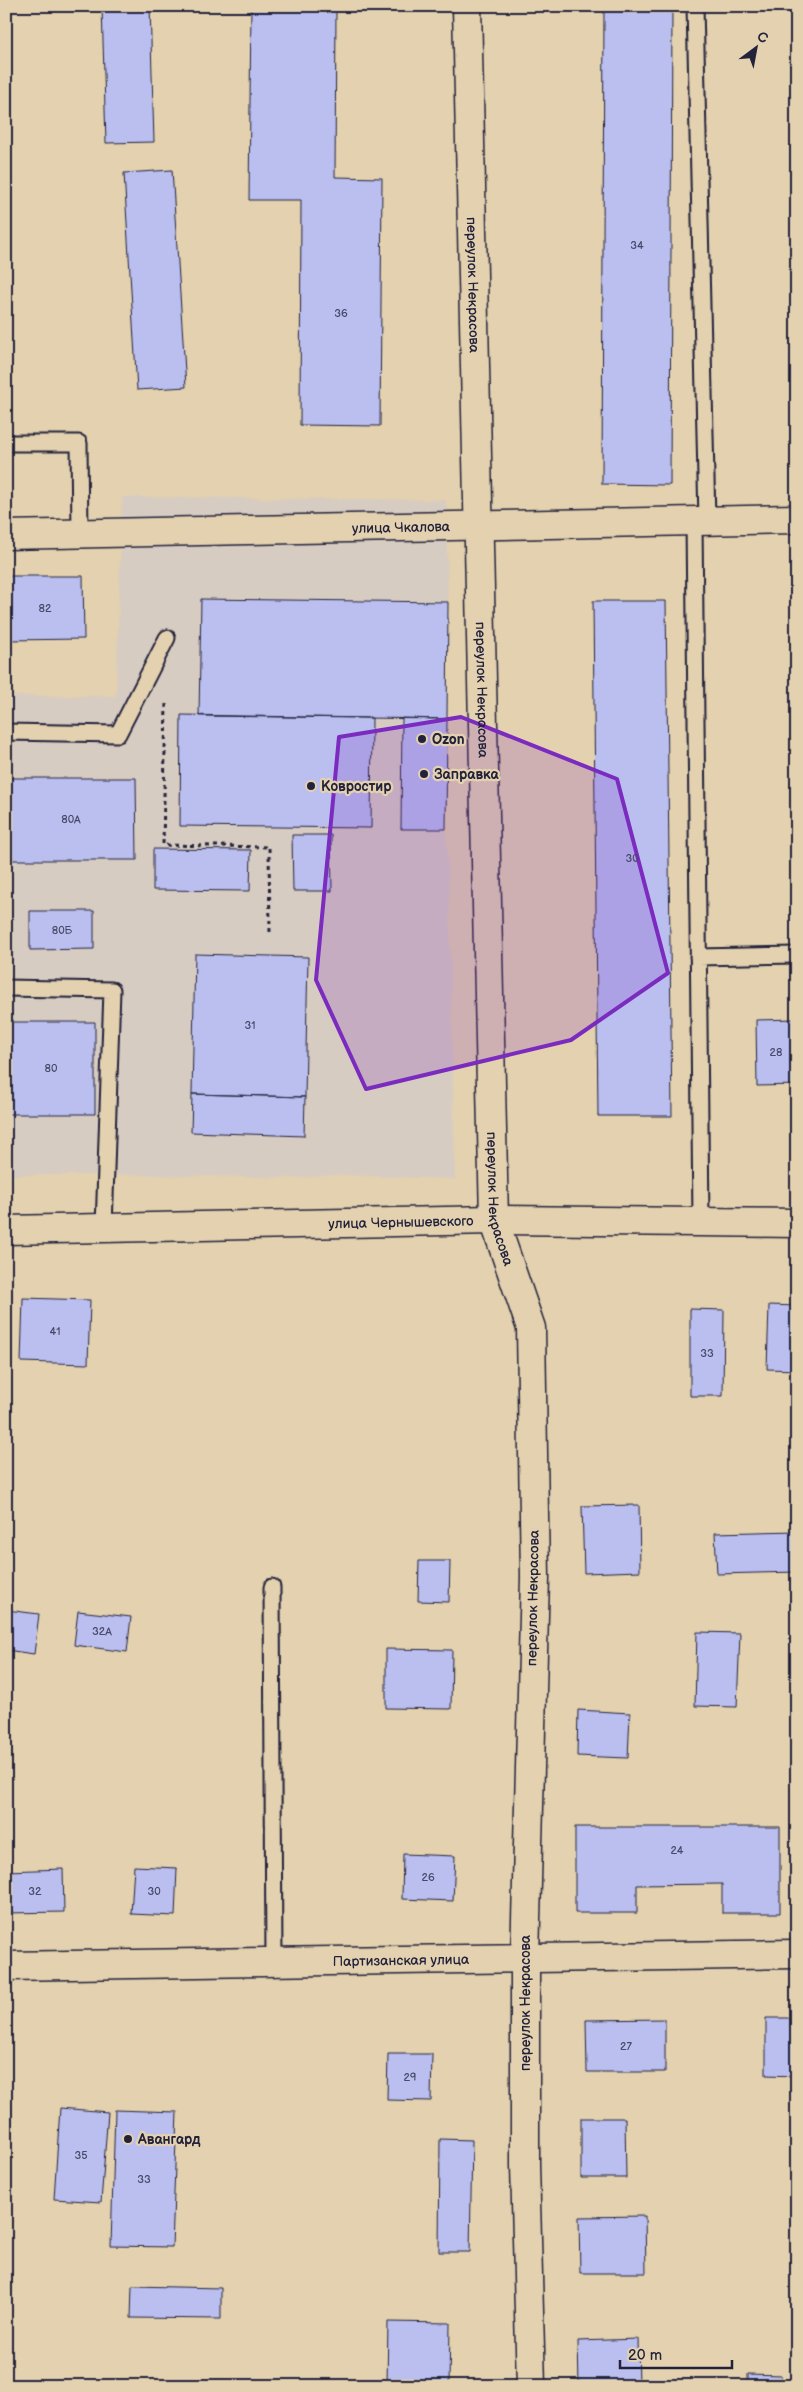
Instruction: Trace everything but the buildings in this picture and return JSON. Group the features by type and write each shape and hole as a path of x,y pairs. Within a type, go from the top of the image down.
{"street":[{"name":"переулок Некрасова","path":"467,6 494,1220 531,1328 535,1577 525,1958 525,2165 531,2386"},
{"name":"улица Чкалова","path":"6,535 797,518"},
{"name":"улица Чернышевского","path":"6,1230 494,1220 797,1223"},
{"name":"Партизанская улица","path":"6,1966 797,1954"}],"lane":[{"path":"696,6 701,521 698,957 701,1222"},
{"path":"6,443 79,443 80,534"},
{"path":"6,732 118,734 167,638"},
{"path":"698,957 797,955"},
{"path":"6,988 112,990 104,1228"},
{"path":"272,1587 274,1963"}],"path":[{"path":"166,697 163,844 269,847 270,936"}],"highlighted area":[{"path":"461,717 617,779 668,973 571,1040 366,1089 316,980 339,737"}],"shaded area":[{"path":"122,497 446,500 448,602 446,829 455,1179 335,1175 298,1178 6,1175 6,696 116,696"}],"place":[{"name":"Ozon","path":"422,739"},
{"name":"Заправка","path":"424,774"},
{"name":"Ковростир","path":"311,786"},
{"name":"Авангард","path":"128,2139"}]}
